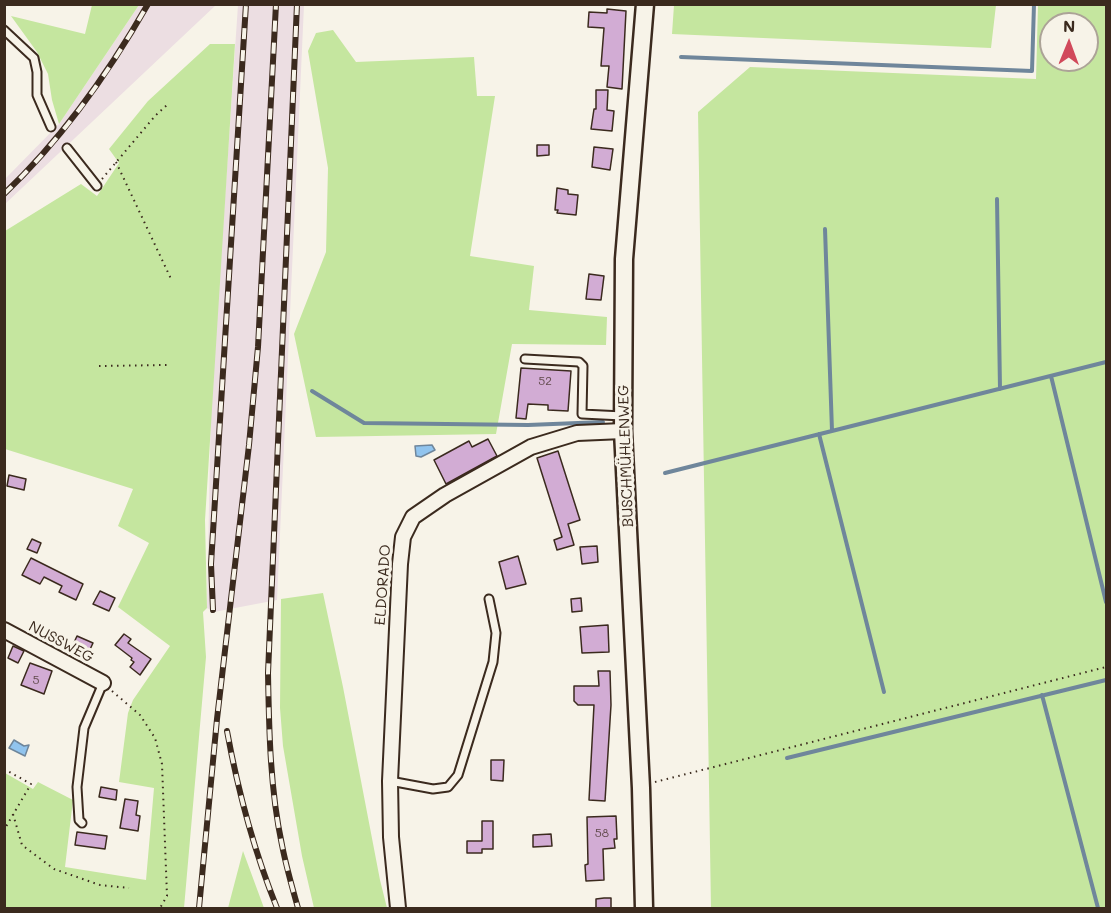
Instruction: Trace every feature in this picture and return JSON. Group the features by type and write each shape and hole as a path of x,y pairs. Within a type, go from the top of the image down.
{"street":[{"name":"BUSCHMÜHLENWEG","path":"644,909 641,788 623,423 624,259 645,4"},
{"name":"ELDORADO","path":"398,909 391,837 390,781 399,564 403,537 413,517 445,495 531,447 577,433 623,423"},
{"name":"NUSSWEG","path":"4,630 103,683"}],"lane":[{"path":"4,30 34,58 37,72 37,95 51,127"},
{"path":"67,148 97,186"},
{"path":"525,358 579,362 583,366 582,414 623,423"},
{"path":"390,781 433,789 448,787 458,776 493,662 496,633 489,599"},
{"path":"82,823 79,820 77,787 84,728 103,683"}],"path":[{"path":"97,186 167,105"},
{"path":"116,162 172,280"},
{"path":"99,366 167,366"},
{"path":"641,788 664,778 1107,667"},
{"path":"103,683 140,715 155,738 162,765 166,896 160,909"},
{"path":"4,769 31,784 4,830"},
{"path":"13,814 22,845 54,869 100,885 129,888"}],"shaded area":[{"path":"139,5 216,5 5,204 5,179 59,124"},
{"path":"238,5 304,5 277,600 214,612 207,608 211,403"}],"green space":[{"path":"674,4 996,5 991,48 672,34"},
{"path":"92,5 139,5 59,124 48,74 37,52 11,16 85,34"},
{"path":"1038,5 1106,5 1106,908 711,908 698,112 750,67 1036,79"},
{"path":"333,30 356,62 474,57 477,96 495,96 470,256 534,266 529,310 607,317 606,345 512,344 496,434 316,437 294,334 326,252 328,168 308,51 316,33"},
{"path":"210,44 235,44 205,520 207,608 203,612 206,657 184,908 5,908 5,773 33,789 38,782 73,800 65,867 146,880 154,788 119,782 128,713 133,700 170,646 118,607 149,543 118,526 133,489 5,449 5,231 81,184 97,196 119,163 109,149 148,101"},
{"path":"323,593 387,908 314,908 302,856 283,746 280,708 281,599"},
{"path":"243,851 264,908 228,908"}],"water":[{"path":"432,445 435,450 421,457 416,456 415,446"},
{"path":"14,740 24,746 29,745 25,756 9,748"}],"building":[{"path":"607,9 626,11 622,89 607,87 609,66 601,66 604,28 588,27 589,12 607,13"},
{"path":"596,90 608,90 607,110 614,111 612,131 591,129 594,109 596,109"},
{"path":"537,145 549,145 549,155 537,156"},
{"path":"594,147 613,149 610,170 592,167"},
{"path":"557,188 568,190 568,194 578,195 576,215 557,213 558,210 555,210"},
{"path":"589,274 604,276 601,300 586,299"},
{"path":"521,368 571,371 568,411 548,410 548,405 528,404 526,419 516,418"},
{"path":"488,439 497,456 446,484 434,460 469,441 472,447"},
{"path":"558,451 580,520 568,524 574,545 557,550 554,540 562,537 537,458"},
{"path":"9,475 26,479 24,490 7,486"},
{"path":"32,539 41,543 37,553 27,549"},
{"path":"597,546 598,562 582,564 580,547"},
{"path":"518,556 526,584 506,589 499,562"},
{"path":"31,558 83,584 76,600 59,592 62,586 44,577 40,584 22,575"},
{"path":"100,591 115,598 109,611 93,604"},
{"path":"581,598 582,611 572,612 571,599"},
{"path":"608,625 609,652 582,653 580,627"},
{"path":"124,634 131,639 128,643 151,659 140,675 130,667 134,662 132,658 115,645"},
{"path":"77,636 93,643 87,656 71,649"},
{"path":"13,646 24,651 18,663 8,658"},
{"path":"30,663 52,671 44,694 21,685"},
{"path":"598,671 610,671 611,705 605,801 589,800 594,705 578,705 574,701 574,686 599,686"},
{"path":"491,760 504,760 503,781 491,780"},
{"path":"101,787 117,790 116,800 99,797"},
{"path":"125,799 138,801 136,815 140,816 138,831 120,828"},
{"path":"616,816 615,848 603,849 604,880 586,881 587,817"},
{"path":"482,821 493,821 493,849 482,849 482,853 467,853 467,841 482,841"},
{"path":"77,832 107,836 105,849 75,845"},
{"path":"551,834 552,846 533,847 533,835"},
{"path":"611,898 611,909 596,909 596,899"}],"waterway":[{"path":"681,57 1032,71 1034,4"},
{"path":"997,199 1000,389"},
{"path":"825,229 832,431"},
{"path":"665,473 1106,362"},
{"path":"1051,376 1106,602"},
{"path":"312,391 364,423 528,425 603,422"},
{"path":"819,434 884,692"},
{"path":"787,758 1106,680"},
{"path":"1042,695 1098,908"}],"railway":[{"path":"4,194 65,128 117,55 148,4"},
{"path":"213,610 211,564 246,4"},
{"path":"199,908 217,719 258,347 276,4"},
{"path":"297,4 268,673 275,803 289,876 298,908"},
{"path":"227,731 248,821 277,908"}]}
